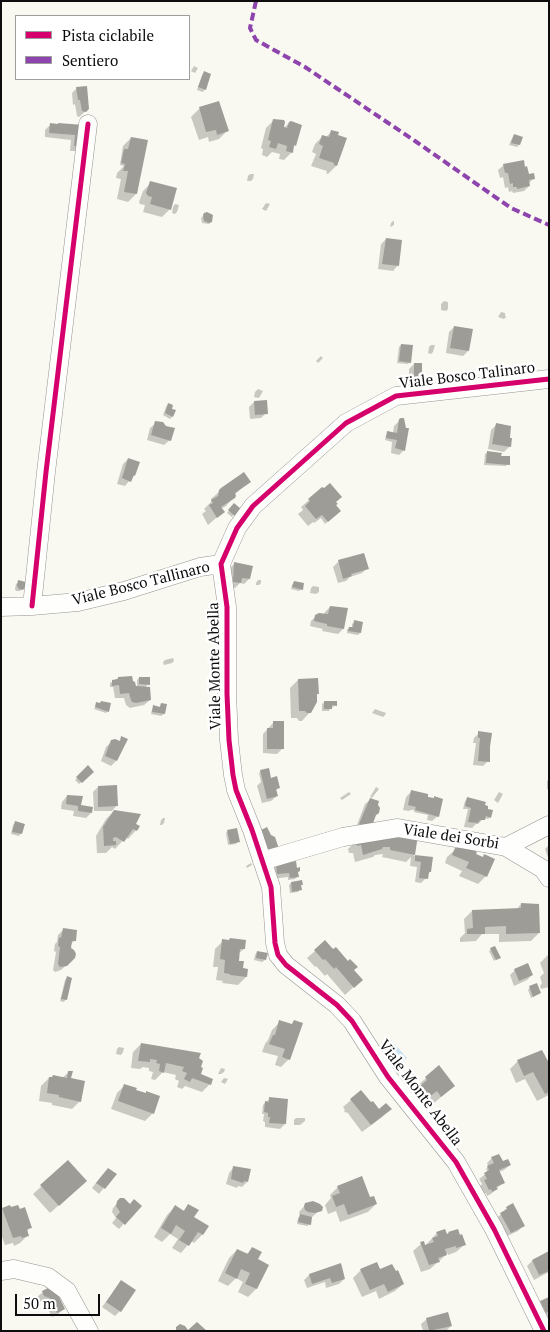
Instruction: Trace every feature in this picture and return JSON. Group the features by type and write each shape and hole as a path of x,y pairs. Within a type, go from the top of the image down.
{"street":[{"path":"32,606 46,472 88,124"},
{"name":"Viale Bosco Talinaro","path":"221,564 237,528 253,506 346,423 396,396 549,379"},
{"name":"Viale Bosco Tallinaro","path":"1,607 78,602 124,591 200,567 221,564"},
{"name":"Viale Monte Abella","path":"221,564 228,607 226,694 233,775 236,790 271,887 275,943 278,955 286,965 337,1005 352,1021 388,1077 456,1162 494,1228 544,1331"},
{"name":"Viale dei Sorbi","path":"262,861 343,837 398,828 506,847 549,825"},
{"path":"506,847 543,869 549,878"},
{"path":"1,1272 14,1269 48,1277 67,1291 89,1331"}],"water":[{"path":"391,1040 407,1058 398,1065 382,1047"}],"building":[{"path":"204,71 211,74 206,90 198,87"},
{"path":"87,86 89,109 86,112 82,111 76,87"},
{"path":"219,101 229,131 217,135 216,130 206,132 199,107"},
{"path":"273,119 284,120 284,127 287,128 291,121 302,125 293,153 286,151 287,146 278,143 276,149 269,147 271,141 268,140"},
{"path":"50,123 84,125 81,147 74,146 75,135 49,133"},
{"path":"331,130 339,132 338,135 347,138 337,166 334,163 319,158 323,146 319,144 322,135 329,137"},
{"path":"514,134 523,137 520,145 511,143"},
{"path":"131,137 148,140 137,194 124,192 128,171 123,171 125,164 121,163 124,149 128,149"},
{"path":"524,160 529,174 534,173 535,179 529,180 530,186 517,189 517,187 513,187 513,183 510,184 508,173 505,173 503,164"},
{"path":"150,181 177,188 171,210 150,204 152,197 146,193"},
{"path":"207,212 213,215 212,222 209,223 204,221 203,215"},
{"path":"386,238 402,240 399,266 382,264"},
{"path":"454,326 473,329 469,351 450,348"},
{"path":"401,344 413,345 411,363 399,361"},
{"path":"414,363 422,363 424,386 414,387"},
{"path":"267,400 268,414 255,415 254,401"},
{"path":"168,403 173,405 172,409 176,410 173,417 165,413"},
{"path":"404,418 406,428 409,428 405,451 395,448 397,440 386,438 387,431 397,433 399,419"},
{"path":"155,421 163,422 166,426 175,428 171,441 151,435"},
{"path":"496,423 511,426 511,447 492,444"},
{"path":"487,451 502,453 501,456 510,456 510,465 486,463"},
{"path":"128,458 140,462 131,482 122,478"},
{"path":"244,472 251,482 235,493 235,498 221,507 225,512 217,518 209,505 213,503 211,500 218,496 221,488"},
{"path":"330,483 342,497 336,502 341,511 328,522 322,515 316,519 305,506 310,501 308,499"},
{"path":"234,503 241,509 235,516 228,510"},
{"path":"364,553 369,569 351,574 352,576 343,579 338,560"},
{"path":"234,562 253,566 250,579 242,578 241,583 233,582"},
{"path":"18,580 26,582 23,590 17,586"},
{"path":"294,581 304,583 303,590 292,587"},
{"path":"330,606 348,608 344,629 314,621 315,615 319,613 328,614"},
{"path":"354,620 363,622 361,633 348,631 349,627 353,627"},
{"path":"132,676 136,686 150,687 151,700 132,702 129,693 120,694 119,685 112,686 112,680 118,679 118,677"},
{"path":"139,677 150,677 150,685 139,684"},
{"path":"318,678 319,694 317,694 317,702 311,713 299,711 298,679"},
{"path":"101,701 111,703 109,712 95,707 96,702 100,703"},
{"path":"324,701 337,701 337,706 332,705 332,709 324,709"},
{"path":"161,703 167,704 165,714 152,712 153,705 160,707"},
{"path":"273,721 284,721 284,749 267,749 267,728 273,728"},
{"path":"478,731 492,733 490,762 478,761 480,738 478,738"},
{"path":"121,736 128,739 117,761 105,756 111,740 120,741"},
{"path":"88,765 94,772 82,783 76,777"},
{"path":"269,768 271,778 277,776 280,788 276,789 278,796 267,799 260,770"},
{"path":"117,785 118,806 98,807 98,786"},
{"path":"411,790 428,794 428,797 434,798 434,796 443,799 439,817 415,810 416,807 408,805"},
{"path":"67,795 83,796 81,805 93,807 92,813 78,811 78,806 66,804"},
{"path":"467,797 486,802 485,805 488,806 488,809 493,810 491,818 486,816 485,820 480,820 478,823 468,822 471,808 465,806"},
{"path":"370,798 379,801 378,805 380,808 371,829 359,824"},
{"path":"114,810 141,814 136,824 140,826 137,831 133,829 124,842 116,837 113,838 113,841 116,841 116,845 104,846 103,827"},
{"path":"15,821 25,824 22,834 12,832"},
{"path":"267,827 271,835 275,837 279,849 268,851 259,831"},
{"path":"237,828 240,842 230,844 227,830"},
{"path":"418,835 415,855 390,850 390,847 383,847 363,855 361,845 357,846 356,839"},
{"path":"455,848 470,848 477,852 476,854 483,857 484,854 495,859 487,877 466,868 469,862 452,855"},
{"path":"415,855 433,857 428,879 419,878 421,862 415,861"},
{"path":"296,861 297,868 300,867 299,877 290,878 289,873 277,874 276,864"},
{"path":"302,880 302,890 292,892 291,882"},
{"path":"521,903 539,904 540,933 506,934 506,926 485,927 485,934 467,934 467,929 473,928 472,910 521,908"},
{"path":"63,928 77,930 76,941 72,941 71,948 76,954 75,958 67,966 60,967 58,964 60,947 58,946"},
{"path":"230,938 246,940 245,949 240,949 239,961 244,961 243,968 248,969 247,977 224,973 225,960 220,959 222,939 229,940"},
{"path":"325,940 333,949 336,947 348,961 350,959 358,967 354,970 363,980 354,988 336,967 334,969 314,950"},
{"path":"495,946 501,958 496,960 490,948"},
{"path":"257,951 268,953 266,960 256,958"},
{"path":"528,963 533,975 519,981 514,969"},
{"path":"67,976 72,978 67,1000 61,999"},
{"path":"537,983 541,993 533,997 529,986"},
{"path":"279,1020 292,1024 294,1020 303,1023 290,1060 282,1057 285,1049 269,1044 273,1035 275,1035"},
{"path":"141,1043 201,1053 199,1058 203,1061 201,1067 203,1068 201,1074 213,1079 211,1085 192,1078 190,1082 184,1079 187,1073 182,1071 184,1067 166,1063 164,1073 159,1071 160,1064 156,1063 157,1060 150,1059 150,1062 138,1061"},
{"path":"542,1050 549,1063 549,1092 545,1094 533,1072 524,1076 517,1060"},
{"path":"439,1065 455,1086 441,1097 437,1091 428,1098 419,1087 427,1080 425,1077"},
{"path":"68,1071 73,1071 71,1078 85,1081 81,1102 47,1093 49,1077 53,1075 67,1078"},
{"path":"413,1074 418,1080 408,1088 403,1082"},
{"path":"124,1084 137,1088 136,1090 160,1096 154,1114 118,1101"},
{"path":"361,1090 379,1109 386,1103 392,1109 371,1125 350,1099"},
{"path":"269,1097 288,1099 286,1124 269,1123 270,1117 268,1117 268,1113 264,1112 265,1101 269,1102"},
{"path":"499,1154 503,1161 508,1159 511,1165 499,1170 505,1183 496,1187 498,1189 492,1192 484,1180 487,1179 484,1173 489,1170 487,1166 494,1163 491,1157"},
{"path":"68,1160 87,1181 59,1206 40,1185"},
{"path":"233,1166 251,1169 248,1182 244,1181 243,1183 231,1179"},
{"path":"108,1168 117,1174 105,1189 96,1183"},
{"path":"362,1176 370,1197 374,1196 377,1204 348,1215 344,1204 336,1207 332,1196 340,1193 337,1186"},
{"path":"120,1198 124,1198 130,1204 134,1199 142,1206 125,1225 116,1217 120,1212 116,1206"},
{"path":"313,1201 323,1207 322,1211 315,1213 305,1210 305,1203"},
{"path":"513,1203 525,1226 511,1233 500,1213"},
{"path":"188,1204 199,1210 194,1217 209,1226 203,1235 198,1232 189,1246 179,1240 185,1231 176,1225 171,1234 161,1228 175,1205 184,1211"},
{"path":"10,1205 11,1207 18,1205 20,1209 25,1207 32,1228 27,1229 29,1236 13,1238 2,1208"},
{"path":"300,1214 312,1217 311,1225 298,1222"},
{"path":"445,1229 447,1234 458,1229 466,1245 445,1249 447,1255 438,1258 440,1262 429,1265 420,1242 424,1241 425,1245 434,1242 432,1238 438,1236 436,1232"},
{"path":"252,1247 262,1252 258,1259 269,1265 257,1289 245,1284 250,1273 241,1269 237,1279 225,1273 237,1249 248,1254"},
{"path":"549,1251 549,1271 539,1275 532,1260"},
{"path":"377,1262 380,1269 392,1264 396,1271 398,1270 404,1284 388,1292 384,1284 370,1290 360,1269"},
{"path":"341,1263 345,1279 332,1283 330,1278 312,1284 309,1274"},
{"path":"121,1280 136,1290 121,1312 106,1302"},
{"path":"50,1287 55,1288 65,1309 57,1313 50,1298 44,1296 42,1291"},
{"path":"549,1297 549,1311 546,1313 540,1301"},
{"path":"448,1312 452,1326 429,1331 426,1318"},
{"path":"197,1322 207,1331 176,1331 176,1327 180,1324 188,1330"}],"marked path":[{"path":"256,1 250,28 256,40 305,67 511,208 549,225"}],"cycle path":[{"path":"32,606 46,472 88,124"},
{"path":"544,1331 494,1229 456,1162 388,1077 352,1021 337,1005 286,965 278,955 275,943 271,887 236,790 233,775 227,694 227,607 221,564 237,528 253,506 346,423 396,396 549,379"}]}
